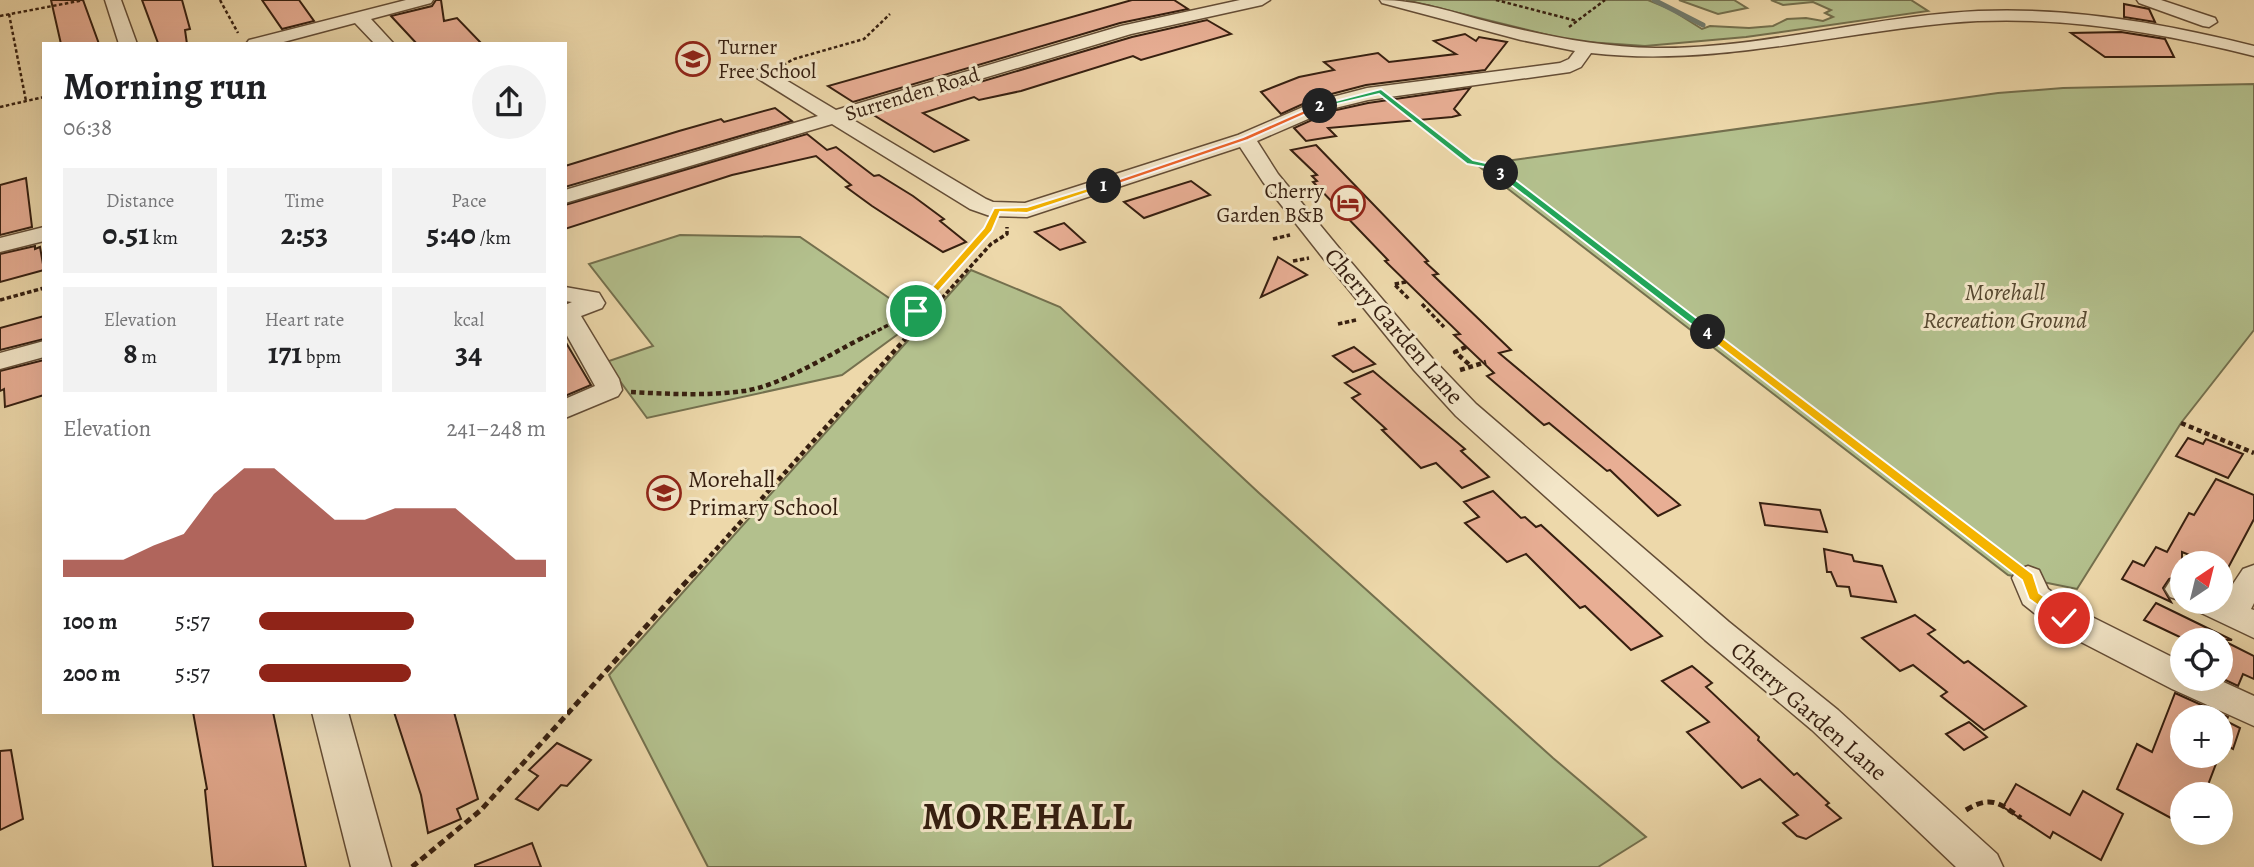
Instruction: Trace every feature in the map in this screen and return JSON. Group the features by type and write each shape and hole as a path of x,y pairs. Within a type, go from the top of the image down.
{"street":[{"path":"113,0 127,42"},
{"path":"252,42 335,17 359,17 425,0"},
{"name":"Surrenden Road","path":"567,196 1127,30 1262,0"},
{"path":"1388,0 1586,49 1653,53 1697,51 1949,18 2007,15 2208,23"},
{"path":"1986,0 2007,15"},
{"path":"2146,0 2208,23 2254,51"},
{"path":"359,17 383,42"},
{"path":"763,75 832,119 1002,217 1245,139 1324,104 1381,92 1564,68 1574,63 1586,49"},
{"name":"Cherry Garden Lane","path":"1245,139 1270,178 1323,243 1423,364 1466,410 1717,631 1825,720 1983,867"},
{"path":"0,245 42,234"},
{"path":"567,294 590,298 593,303 567,313"},
{"path":"567,315 606,379 609,390 567,408"},
{"path":"0,361 42,350"},
{"path":"2233,590 2254,577"},
{"path":"2028,578 2034,596 2064,618 2170,671"},
{"path":"2210,691 2254,712"},
{"path":"332,714 371,867"}],"path":[{"path":"0,16 84,0"},
{"path":"220,0 248,42"},
{"path":"1496,0 1577,21"},
{"path":"1567,34 1569,27 1605,0"},
{"path":"9,14 26,101"},
{"path":"781,66 794,59 864,39 890,14"},
{"path":"1381,92 1470,162 1492,166 2028,578"},
{"path":"0,107 42,97"},
{"path":"412,867 481,810 990,244 1007,234 1002,217 988,229 916,311 790,375 746,390 661,394 609,390"},
{"path":"1406,282 1394,284 1410,300"},
{"path":"0,300 42,289"},
{"path":"1422,304 1444,327"},
{"path":"1466,347 1455,352 1471,366"},
{"path":"2180,423 2254,453"},
{"path":"1956,817 1987,800 2021,818"}],"green space":[{"path":"1406,0 1648,0 1670,9 1702,29 1710,26 1773,26 1787,19 1823,21 1833,17 1825,13 1831,10 1813,2 1783,5 1771,0 1911,0 1928,11 1746,37 1645,46 1572,41"},
{"path":"1679,0 1734,0 1747,8 1718,14"},
{"name":"Morehall Recreation Ground","path":"2254,84 2254,330 2181,423 2077,589 2008,575 1477,165 1998,93 2063,88"},
{"path":"680,235 800,237 908,311 909,326 842,375 647,418 606,362 653,346 589,264"},
{"path":"971,270 1060,307 1259,493 1553,758 1646,837 1598,867 708,867 609,675"}],"building":[{"path":"51,0 83,0 98,42 61,42"},
{"path":"142,0 182,0 190,29 185,30 187,42 158,42"},
{"path":"262,0 299,0 314,21 282,29"},
{"path":"436,0 441,0 444,21 457,18 480,42 415,42 391,16 432,6"},
{"path":"1132,0 1174,0 1188,9 1120,23 853,102 828,86"},
{"path":"2124,4 2149,9 2155,22 2124,17"},
{"path":"1207,20 1231,34 1141,60 1133,56 1021,91 979,100 974,97 923,113 968,140 934,152 872,114 1132,37"},
{"path":"2121,32 2165,39 2174,57 2105,57 2071,33"},
{"path":"1465,34 1476,41 1479,37 1507,42 1485,70 1366,85 1316,98 1281,114 1261,92 1299,77 1334,70 1324,62 1378,53 1389,62 1456,54 1434,41"},
{"path":"1470,88 1454,109 1460,115 1452,117 1328,128 1336,136 1306,141 1294,128 1332,111"},
{"path":"775,108 792,121 567,186 567,165 721,119 724,122"},
{"path":"807,134 827,150 836,147 874,176 879,175 913,196 944,219 940,221 966,242 943,252 846,187 851,185 816,156 732,175 567,228 567,204"},
{"path":"1316,145 1428,261 1425,262 1438,274 1433,275 1511,350 1499,353 1680,505 1658,516 1610,470 1607,471 1549,423 1544,425 1487,376 1494,373 1454,335 1460,334 1385,261 1388,260 1313,182 1317,181 1312,176 1317,175 1291,150"},
{"path":"26,178 32,227 0,235 0,185"},
{"path":"1191,181 1210,195 1144,218 1124,202"},
{"path":"1064,223 1085,242 1060,250 1035,232"},
{"path":"40,247 42,271 0,282 0,254"},
{"path":"1278,257 1307,275 1261,297"},
{"path":"42,317 42,340 0,350 0,328"},
{"path":"567,344 591,385 567,395"},
{"path":"1354,347 1375,364 1353,372 1333,356"},
{"path":"42,360 42,396 5,407 4,389 0,391 0,371"},
{"path":"1373,371 1465,449 1461,451 1489,477 1462,488 1436,463 1421,468 1382,430 1386,429 1352,398 1360,394 1345,383"},
{"path":"2188,438 2203,444 2206,439 2243,454 2228,478 2176,456"},
{"path":"2216,479 2254,495 2254,519 2233,559 2233,551 2170,551 2170,579 2163,588 2170,602 2122,579 2133,561 2144,566 2156,547 2167,552 2189,513 2194,515"},
{"path":"1493,491 1521,518 1525,517 1536,527 1541,525 1662,636 1631,650 1585,606 1580,608 1526,554 1507,562 1465,523 1479,517 1464,502"},
{"path":"1760,503 1820,510 1827,532 1765,525"},
{"path":"1824,549 1852,555 1854,561 1882,566 1896,602 1851,596 1849,587 1837,586 1831,572 1827,572"},
{"path":"2156,603 2170,610 2170,614 2179,614 2207,628 2170,628 2170,632 2144,620"},
{"path":"1915,615 1935,630 1928,634 2026,706 1984,730 1941,696 1947,692 1913,665 1900,671 1862,638"},
{"path":"2233,646 2254,656 2254,679 2243,674 2238,686 2233,684"},
{"path":"1692,666 1712,683 1706,687 1759,737 1758,740 1794,775 1797,773 1829,803 1826,805 1841,818 1806,839 1797,836 1783,823 1798,815 1760,779 1742,788 1687,732 1709,722 1662,681"},
{"path":"2175,693 2202,705 2170,705"},
{"path":"2170,706 2170,768 2214,768 2209,782 2170,782 2170,818 2117,789 2137,744 2152,752"},
{"path":"193,714 273,714 306,867 213,867 207,789"},
{"path":"395,714 455,714 478,799 457,809 461,819 428,833 421,795"},
{"path":"1969,722 1987,737 1964,750 1946,734"},
{"path":"2233,724 2240,728 2233,749"},
{"path":"557,743 591,760 567,786 561,785 538,810 516,799 538,776 529,770"},
{"path":"11,750 23,819 0,830 0,751"},
{"path":"2016,784 2070,815 2083,791 2123,814 2101,860 2053,832 2050,838 2003,807"},
{"path":"532,843 541,867 475,867 475,865"}],"waterway":[{"path":"1654,0 1703,25"}],"place":[{"name":"Turner Free School","path":"693,59"},
{"name":"Cherry Garden B&B","path":"1348,203"},
{"name":"Morehall Primary School","path":"664,493"}],"district":[{"name":"MOREHALL","path":"1028,816"}],"route":[{"path":"916,311 988,229 997,210 1027,210 1058,201 1245,139 1324,104 1381,92 1470,162 1492,166 2028,578 2034,596 2064,618"}]}
